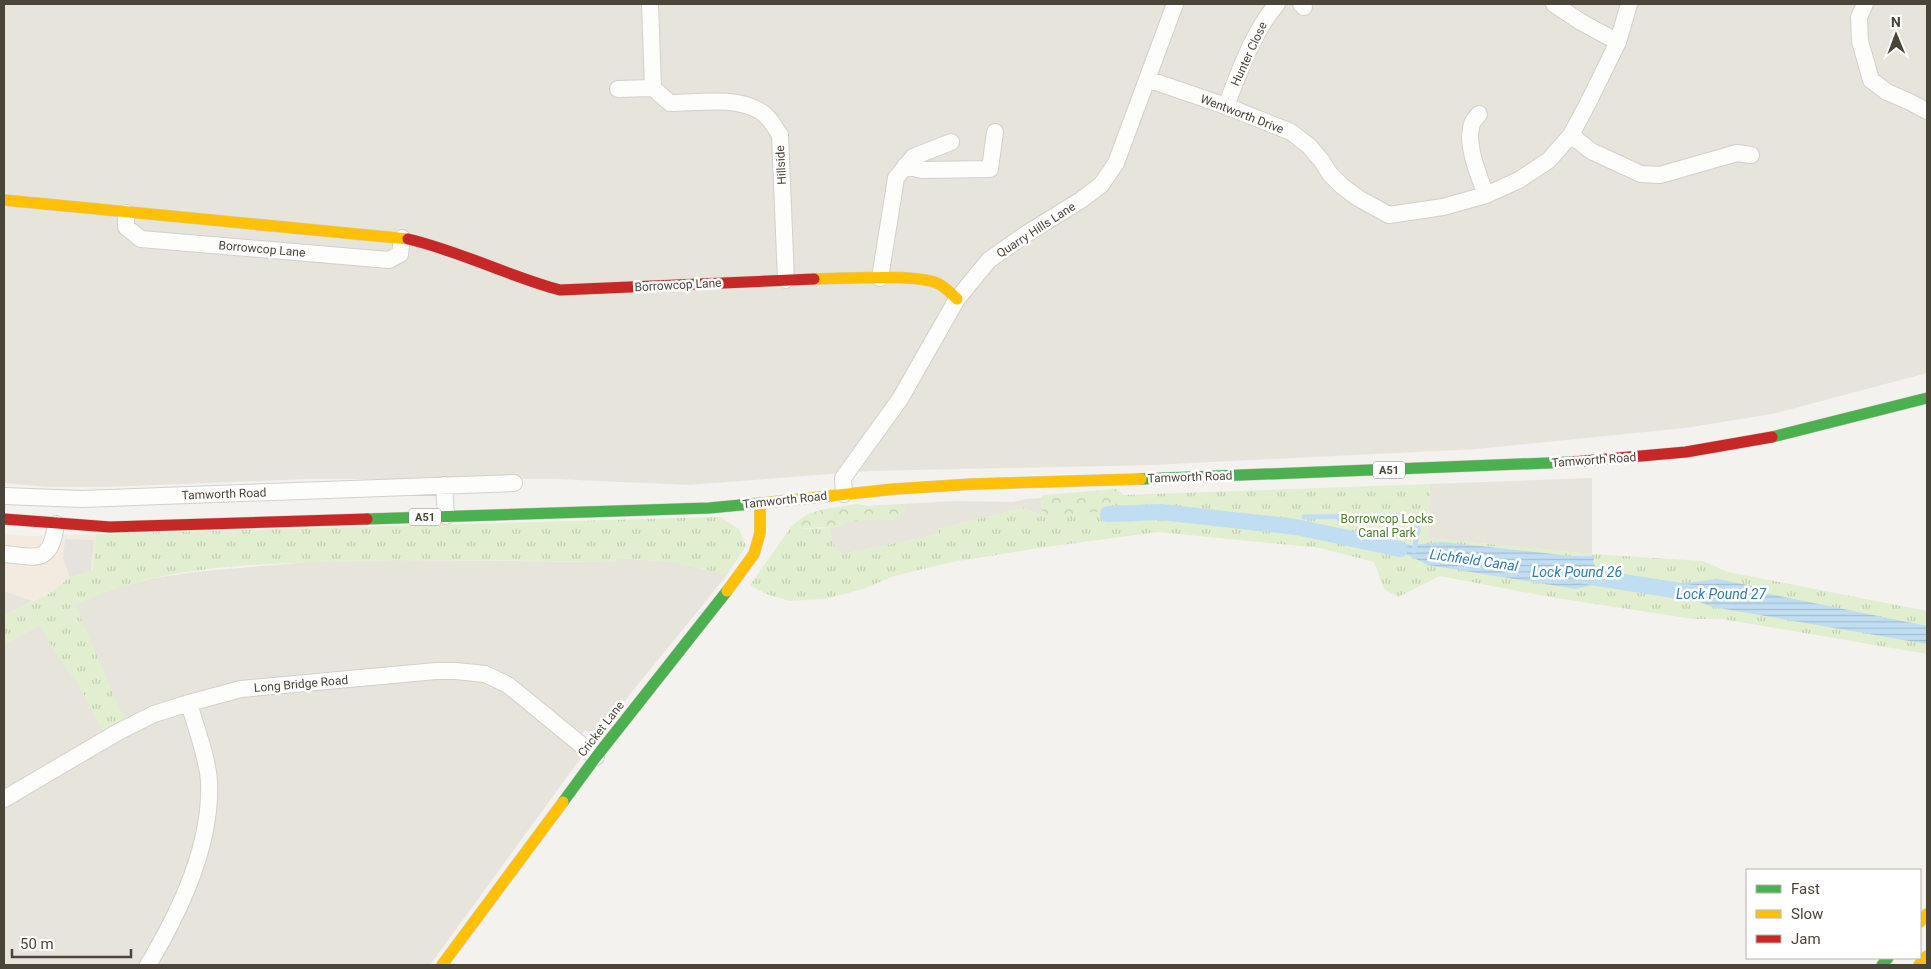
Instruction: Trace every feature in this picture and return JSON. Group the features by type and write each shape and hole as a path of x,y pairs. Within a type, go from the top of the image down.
{"main road":[{"name":"Borrowcop Lane","path":"4,200 402,238 423,242 535,284 560,290 786,280 880,278 922,280 939,284 957,299"},
{"name":"Tamworth Road","path":"4,520 110,527 709,508 844,494 973,484 1600,461 1686,452 1774,436 1927,398"},
{"name":"Cricket Lane","path":"442,965 596,757 718,604 754,554 760,533 760,503"},
{"path":"1919,965 1927,956"}],"street":[{"path":"618,89 654,88 650,4"},
{"name":"Quarry Hills Lane","path":"844,494 843,478 900,399 957,299 989,260 1101,185 1116,163 1175,4"},
{"name":"Hunter Close","path":"1226,106 1246,55 1263,20 1277,4"},
{"path":"1554,4 1581,22 1618,42"},
{"name":"Wentworth Drive","path":"1147,78 1226,106 1291,132 1309,146 1330,174 1342,186 1358,198 1389,215 1444,207 1486,195 1519,180 1549,160 1571,135 1618,42 1629,4"},
{"path":"1865,4 1859,18 1860,41 1872,80 1887,92 1927,111"},
{"name":"Hillside","path":"654,88 670,103 737,103 760,111 769,118 780,135 786,280"},
{"path":"1479,114 1472,124 1471,142 1477,170 1486,195"},
{"path":"905,166 922,170 990,169 995,132"},
{"path":"1571,135 1591,151 1641,174 1660,175 1736,153 1751,154"},
{"path":"880,278 896,178 913,157 951,142"},
{"name":"Borrowcop Lane","path":"126,213 126,227 141,239 389,260 400,254 402,238"},
{"name":"Tamworth Road","path":"4,496 82,499 514,483"},
{"path":"444,485 446,516"},
{"path":"4,554 35,557 44,555 52,543 56,524"},
{"name":"Long Bridge Road","path":"4,799 118,732 154,714 189,703 251,688 436,671 485,674 508,685 596,757"},
{"path":"148,965 173,924 196,865 206,820 209,779 189,703"}],"shaded area":[{"path":"4,4 1927,4 1927,373 1772,414 1685,428 1477,449 1152,465 870,471 688,485 555,479 308,479 106,487 48,487 4,483"},
{"path":"1592,478 1592,554 1428,538 1430,484"},
{"path":"1041,498 1043,516 1023,508 938,529 939,534 843,554 833,546 828,519 869,506 953,501 1013,502"},
{"path":"4,534 29,536 96,534 93,570 70,577 52,592 33,601 4,591"},
{"path":"65,539 94,540 91,571 70,577 63,559"},
{"path":"617,558 674,562 727,575 596,738 585,730 572,747 583,755 430,965 4,965 4,645 75,604 112,589 155,578 194,572 309,562 397,560 616,562"},
{"path":"5,591 33,601 4,616"}],"green space":[{"name":"Borrowcop Locks Canal Park","path":"1430,484 1428,538 1592,554 1703,561 1728,572 1927,611 1927,654 1722,619 1693,619 1550,597 1440,576 1398,597 1384,589 1374,562 1320,548 1158,532 952,562 894,576 863,589 825,599 789,601 766,594 750,585 791,527 800,529 830,528 835,546 843,554 939,534 938,529 1023,508 1042,516 1041,498 1116,489 1124,495"},
{"path":"1116,489 1124,495 1124,500 1113,504 1107,511 1043,516 1041,498 1043,495"},
{"path":"857,504 869,506 905,505 905,510 894,520 850,522 838,528 800,529 791,527 798,520 813,512"},
{"path":"720,517 739,529 746,546 727,575 674,562 617,558 616,562 354,561 254,565 178,573 134,583 114,590 75,604 115,699 127,722 104,734 85,696 38,625 4,645 4,616 52,592 70,577 93,570 96,534"}],"water":[{"name":"Lock Pound 26","path":"1381,539 1411,545 1443,542 1572,556 1595,556 1593,562 1597,570 1607,573 1605,582 1576,589 1428,565 1408,555 1377,548"},
{"name":"Lock Pound 27","path":"1718,579 1752,586 1755,591 1927,626 1927,644 1713,607 1676,593 1678,584"}],"waterway":[{"name":"Lichfield Canal","path":"1108,514 1161,512 1296,527 1400,549"},
{"path":"1304,517 1398,516 1418,529 1414,551"},
{"name":"Lichfield Canal","path":"1585,576 1699,594"}],"traffic: fast":[{"path":"1772,437 1927,398"},
{"path":"1141,479 1573,462"},
{"path":"367,519 709,508 762,503"},
{"path":"563,802 596,757 727,591"},
{"path":"1882,965 1887,959"}],"traffic: slow":[{"path":"4,200 408,239"},
{"path":"814,279 879,277 914,279 939,284 957,299"},
{"path":"762,503 895,489 973,484 1141,479"},
{"path":"727,591 754,554 760,533 760,503"},
{"path":"442,965 563,802"},
{"path":"1921,921 1927,914"},
{"path":"1919,965 1927,956"}],"traffic: jam":[{"path":"408,239 446,250 560,290 814,279"},
{"path":"1573,462 1686,452 1772,437"},
{"path":"4,519 110,527 367,519"}]}
